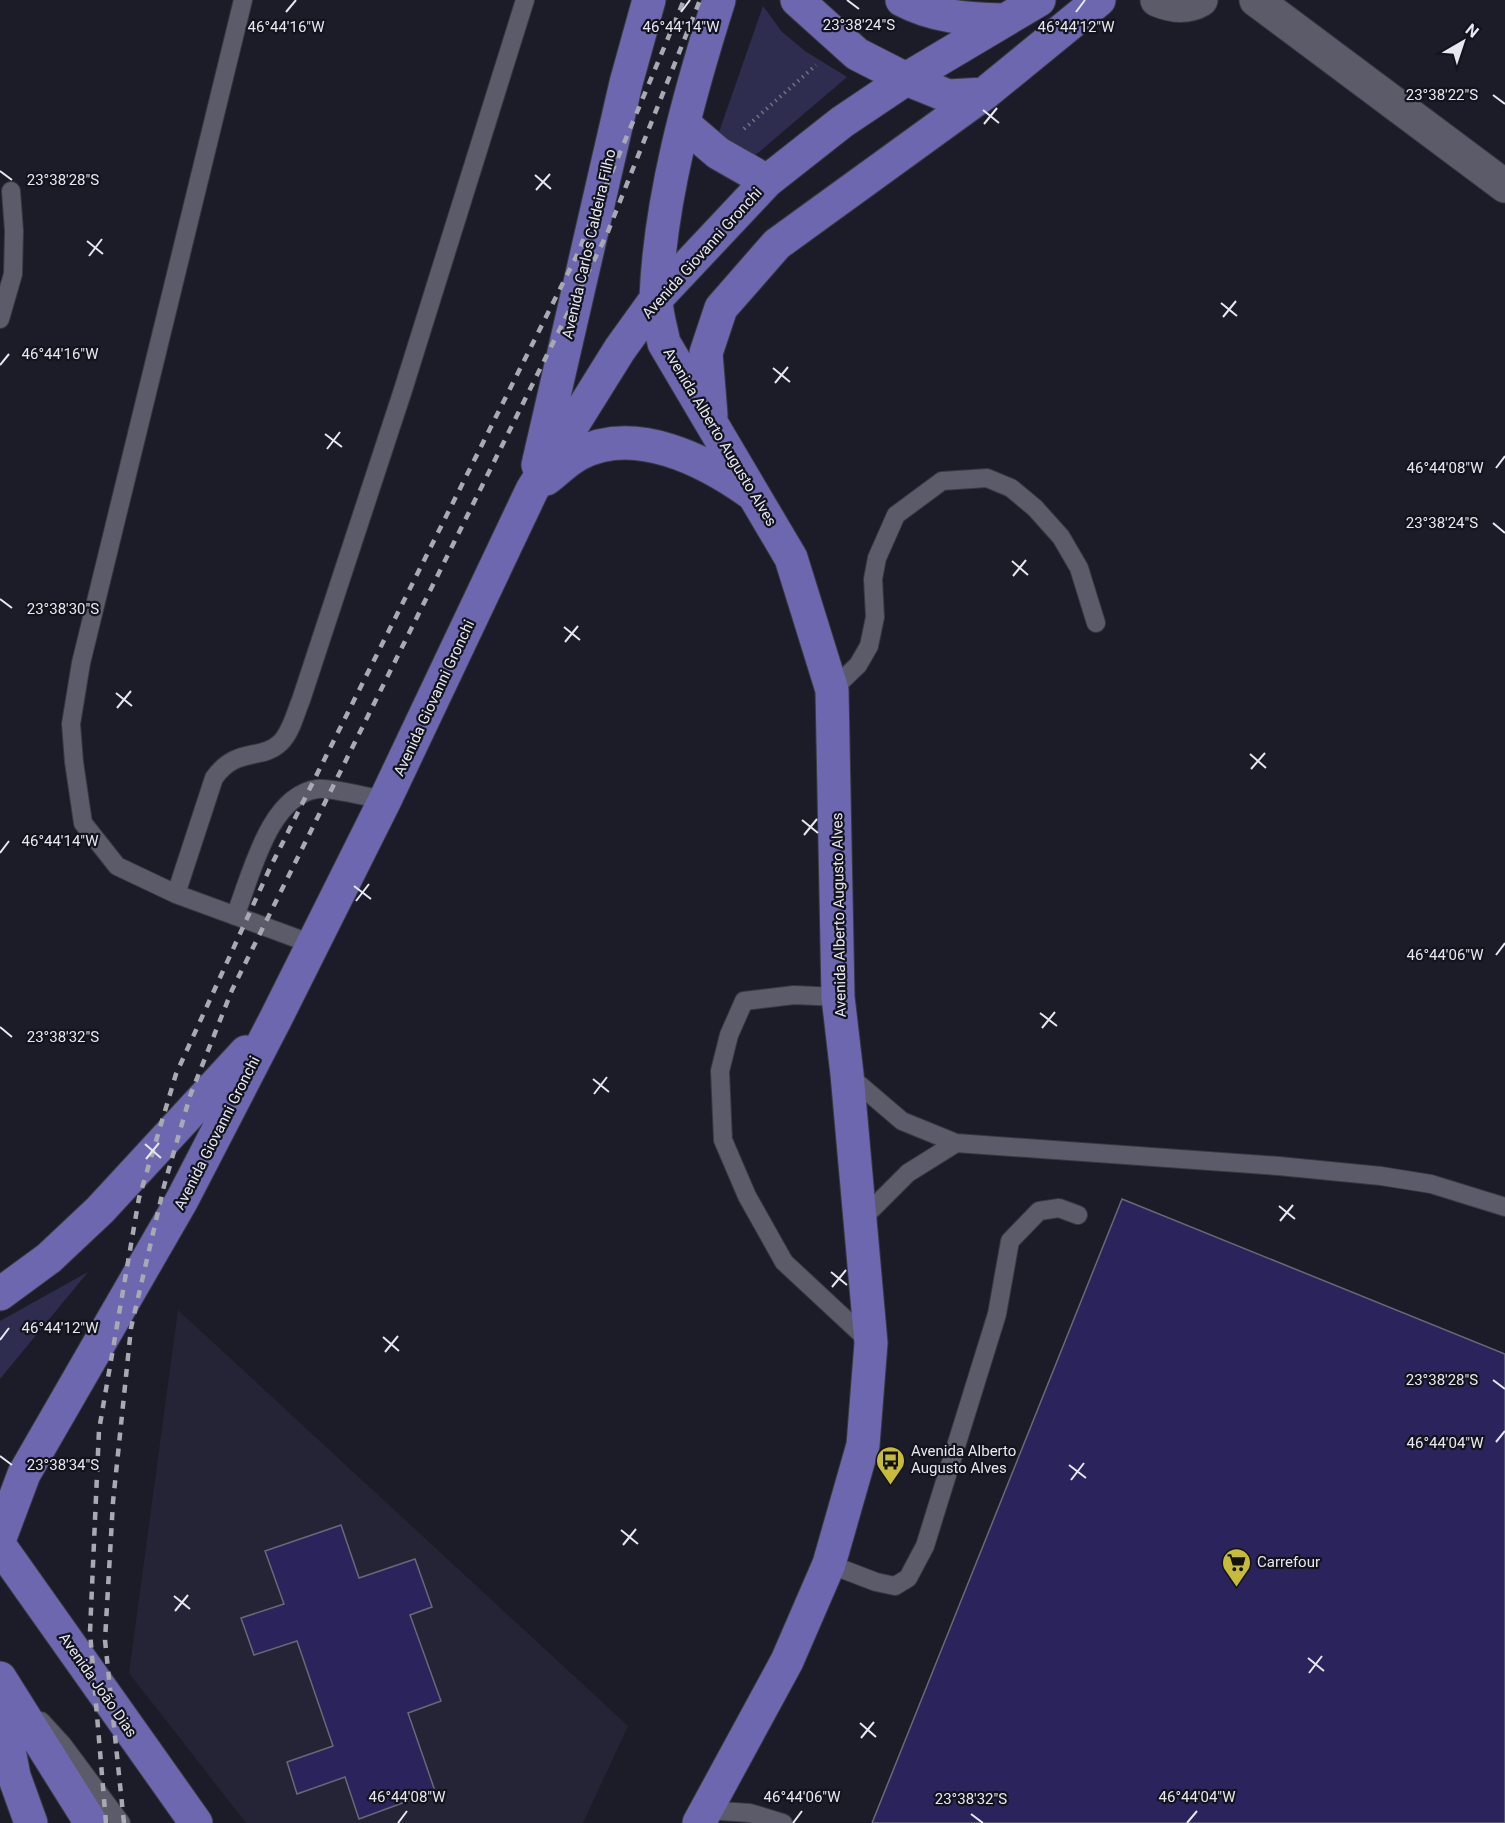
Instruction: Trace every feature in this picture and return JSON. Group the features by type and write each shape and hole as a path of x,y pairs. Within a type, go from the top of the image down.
{"main road":[{"name":"Avenida Carlos Caldeira Filho","path":"532,490 626,83 649,0"},
{"path":"656,299 669,193 684,124 719,0"},
{"path":"797,0 857,54 906,79 948,96 984,94"},
{"path":"902,0 920,10 962,19 1002,20"},
{"name":"Avenida Giovanni Gronchi","path":"0,1538 24,1474 182,1200 275,1020 386,800 532,490 620,350 656,299 767,181 842,122 906,79 1002,20 1040,0"},
{"path":"712,423 706,353 722,308 777,244 984,94 1099,0"},
{"path":"684,124 718,153 767,181"},
{"name":"Avenida Alberto Augusto Alves","path":"656,299 664,343 758,498 791,558 832,690 838,997 871,1343 863,1445 829,1564 787,1661 702,1817"},
{"path":"532,490 580,453 615,444 640,442 676,454 725,475 758,498"},
{"path":"0,1294 49,1258 100,1210 275,1020"},
{"name":"Avenida João Dias","path":"0,1546 196,1823"},
{"path":"0,1676 91,1823"},
{"path":"0,1702 14,1776 31,1823"}],"street":[{"path":"1157,0 1178,6 1194,4 1201,0"},
{"path":"1256,0 1505,186"}],"lane":[{"path":"243,0 81,663 71,724 83,822 117,866 176,894 312,944"},
{"path":"176,894 214,778 222,766 235,758 279,744 288,731 301,700 403,390 525,0"},
{"path":"0,319 13,274 14,231 11,191"},
{"path":"832,690 858,665 869,646 875,617 873,579 877,558 896,515 942,481 987,478 1011,488 1035,508 1061,537 1079,568 1096,623"},
{"path":"236,916 268,833 282,808 295,797 318,789 386,800"},
{"path":"838,997 794,995 744,1001 729,1035 720,1071 723,1140 747,1196 784,1262 871,1343"},
{"path":"847,1074 902,1121 956,1143 1280,1166 1381,1176 1431,1184 1505,1207"},
{"path":"860,1221 908,1173 956,1143"},
{"path":"829,1564 876,1582 895,1586 908,1578 925,1546 997,1314 1010,1240 1039,1211 1059,1208 1078,1215"},
{"path":"0,1676 62,1744 122,1823"},
{"path":"702,1817 750,1813 783,1823"}],"path":[{"path":"737,136 816,65"}],"shaded area":[{"path":"763,6 782,32 805,51 847,77 752,158 719,132"},
{"path":"88,1272 0,1379 0,1321"},
{"path":"178,1310 628,1726 583,1823 246,1823 129,1673"}],"building":[{"name":"Carrefour","path":"1122,1199 1505,1354 1505,1823 872,1823"},
{"path":"341,1525 359,1578 415,1559 432,1607 410,1615 441,1701 408,1713 435,1791 359,1819 345,1777 297,1794 287,1762 333,1746 297,1641 254,1655 241,1618 284,1604 265,1551"}],"railway":[{"path":"106,1823 90,1632 99,1430 139,1198 176,1074 270,868 577,255 684,0"},
{"path":"124,1823 105,1640 113,1502 131,1328 164,1186 190,1096 232,990 607,234 700,0"}],"place":[{"name":"Avenida Alberto Augusto Alves","path":"890,1486"},
{"name":"Carrefour","path":"1236,1588"}]}
